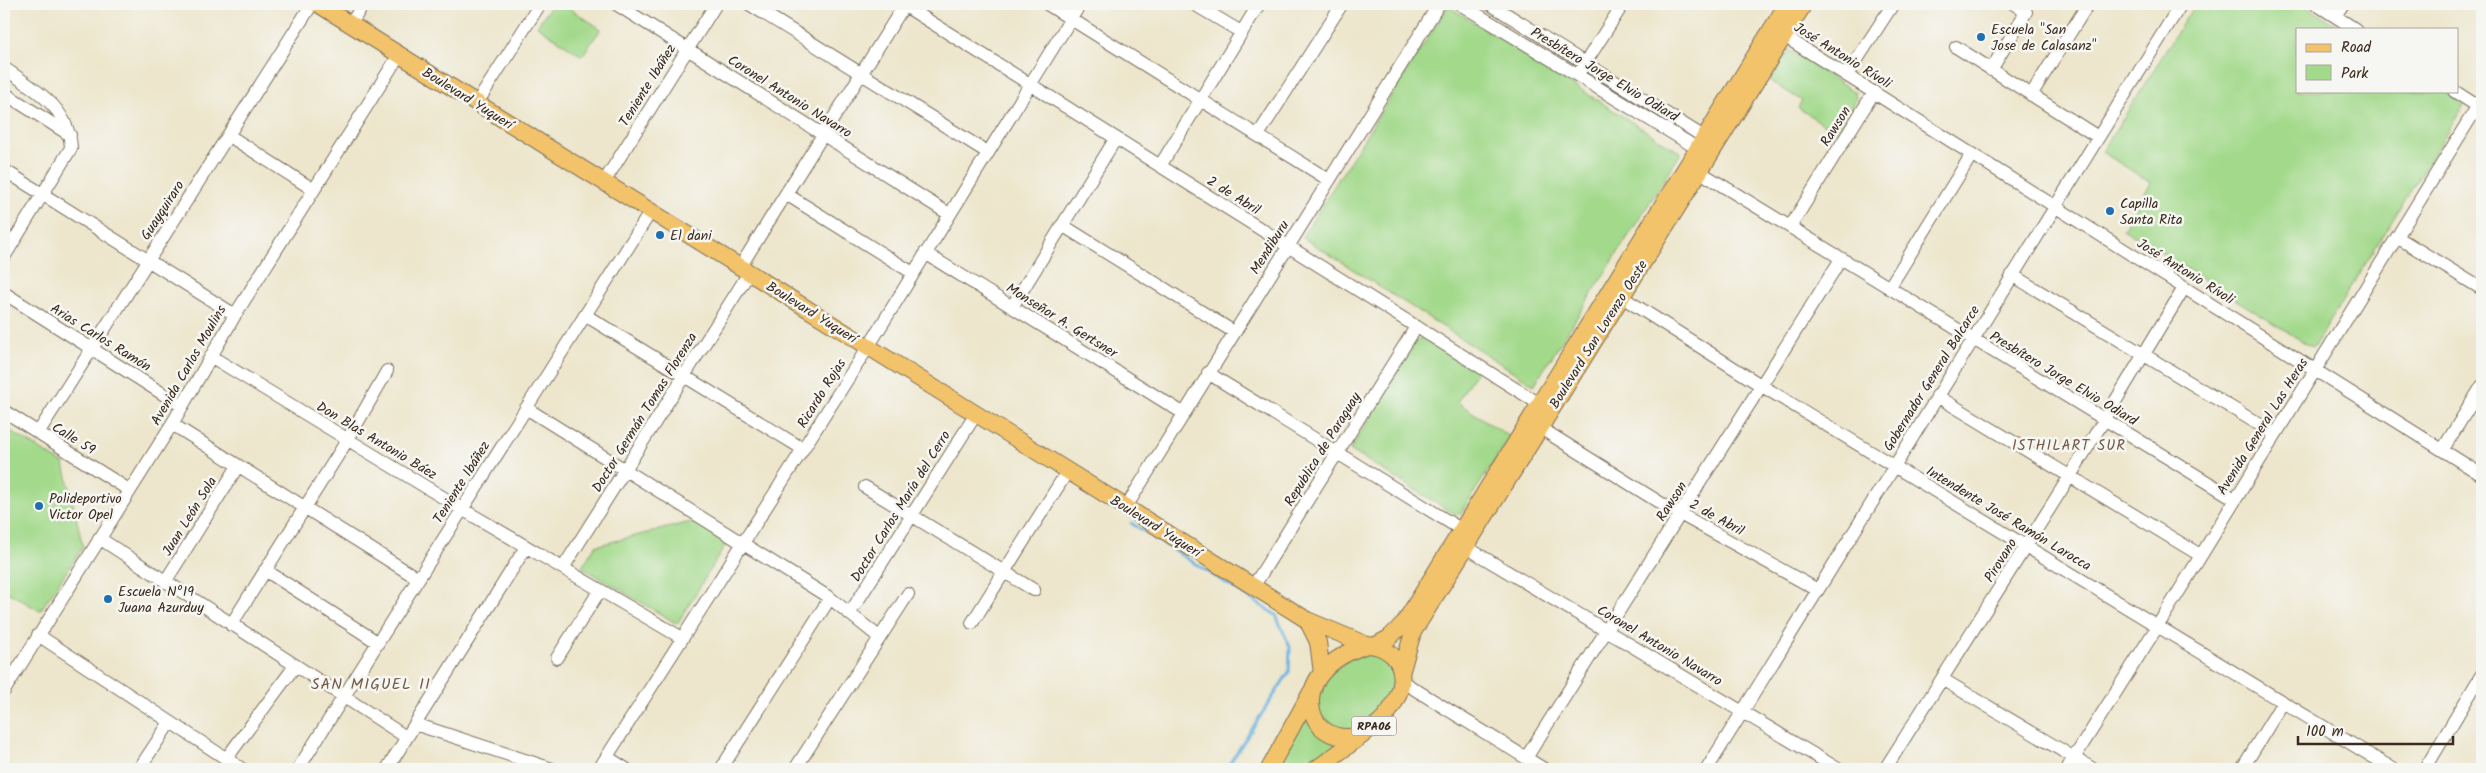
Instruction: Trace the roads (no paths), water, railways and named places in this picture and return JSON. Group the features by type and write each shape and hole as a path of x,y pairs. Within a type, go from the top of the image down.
{"main road":[{"name":"Boulevard Yuquerí","path":"318,4 1307,620 1371,645"},
{"name":"Boulevard San Lorenzo Oeste","path":"1403,676 1413,632 1466,547 1545,407 1778,32 1790,7"},
{"name":"Boulevard San Lorenzo Oeste","path":"1616,293 1700,172 1707,146"},
{"name":"Boulevard San Lorenzo Oeste","path":"1371,645 1389,638 1404,622 1462,530 1535,424"},
{"path":"1307,620 1318,642 1322,673"},
{"path":"1268,769 1322,673 1339,658 1371,645 1392,655 1403,676"},
{"name":"RPA06","path":"1316,769 1366,733 1399,694 1403,676"},
{"name":"RPA06","path":"1311,692 1314,720 1323,730 1336,736 1350,737 1366,733"}],"street":[{"name":"Guayquiraro","path":"38,433 312,4"},
{"path":"351,24 363,4"},
{"path":"477,103 540,4"},
{"name":"Coronel Antonio Navarro","path":"616,4 949,214"},
{"name":"Teniente Ibáñez","path":"604,182 716,4"},
{"path":"749,4 987,152"},
{"name":"Doctor Germán Tomas Florenza","path":"563,568 685,376 786,194 904,4"},
{"name":"2 de Abril","path":"904,4 1545,407"},
{"path":"1047,4 1330,180"},
{"name":"Ricardo Rojas","path":"599,769 868,347 1080,4"},
{"path":"1194,4 1241,32"},
{"path":"1160,166 1259,4"},
{"path":"1258,135 1342,4"},
{"name":"Mendiburu","path":"1126,507 1438,4"},
{"name":"Presbítero Jorge Elvio Odiard","path":"1460,4 1578,75 1707,146"},
{"name":"Presbítero Jorge Elvio Odiard","path":"1490,4 1586,63 1707,146"},
{"path":"1578,75 1623,4"},
{"path":"1847,75 1893,4"},
{"path":"1991,70 2026,12 2014,4"},
{"path":"2031,95 2088,4"},
{"name":"Gobernador General Balcarce","path":"1707,769 1816,590 2181,4"},
{"path":"2316,4 2353,28"},
{"path":"2335,16 2343,4"},
{"name":"José Antonio Rívoli","path":"1778,32 2184,288 2316,368 2482,475"},
{"path":"1956,47 2098,137"},
{"name":"Avenida Carlos Moulins","path":"4,691 172,424 235,315 399,55"},
{"path":"4,68 48,100 61,114 70,135 71,148 4,257"},
{"name":"Rawson","path":"1790,227 1874,92"},
{"path":"2456,92 2481,104"},
{"path":"4,93 70,135"},
{"name":"Avenida General Las Heras","path":"2067,769 2481,104"},
{"path":"228,135 314,190"},
{"path":"1012,307 1116,138"},
{"path":"1889,288 1972,154"},
{"path":"4,170 235,315"},
{"name":"Presbítero Jorge Elvio Odiard","path":"1700,172 2235,499"},
{"path":"786,194 912,273"},
{"name":"Teniente Ibáñez","path":"298,769 417,578 651,211"},
{"path":"1062,225 1234,332"},
{"path":"2397,237 2482,289"},
{"name":"Monseñor A. Gertsner","path":"925,253 1183,413"},
{"name":"Rawson","path":"1526,758 1841,259"},
{"path":"2012,275 2275,434"},
{"name":"Pirovano","path":"1885,769 2027,546 2184,288"},
{"name":"Arias Carlos Ramón","path":"4,293 182,406"},
{"name":"Intendente José Ramón Larocca","path":"1616,293 1762,386 2393,769"},
{"path":"585,315 803,449"},
{"name":"Republica de Paraguay","path":"1253,586 1416,327"},
{"name":"Don Blas Antonio Báez","path":"212,357 462,509 682,638"},
{"path":"231,624 348,439 387,372"},
{"path":"1208,373 1462,530"},
{"path":"2443,449 2482,386"},
{"path":"1937,396 2200,555"},
{"path":"526,408 830,598 879,637"},
{"name":"Calle 59","path":"4,411 129,490"},
{"name":"Doctor Carlos María del Cerro","path":"850,613 976,414"},
{"path":"172,424 417,578"},
{"name":"2 de Abril","path":"1535,424 1662,504 1816,590"},
{"name":"Juan León Sola","path":"165,582 238,466"},
{"path":"972,623 1067,472"},
{"path":"865,487 1034,590"},
{"path":"99,538 406,737"},
{"path":"387,769 526,547"},
{"name":"Coronel Antonio Navarro","path":"1466,547 1838,769"},
{"path":"265,570 377,642"},
{"path":"557,658 600,590"},
{"path":"795,769 908,594"},
{"path":"721,769 830,598"},
{"path":"38,635 242,769"},
{"path":"226,759 295,666"},
{"path":"2425,769 2482,674"},
{"path":"1403,676 1544,769"},
{"path":"1942,679 2093,769"},
{"path":"2242,769 2283,702"},
{"path":"139,769 170,722"},
{"path":"415,724 552,769"},
{"path":"607,757 626,769"}],"waterway":[{"path":"1131,523 1276,615 1290,647 1289,672 1226,769"}],"place":[{"name":"Escuela \"San Jose de Calasanz\"","path":"1981,37"},
{"name":"Capilla Santa Rita","path":"2110,211"},
{"name":"El dani","path":"660,235"},
{"name":"Polideportivo Victor Opel","path":"39,506"},
{"name":"Escuela Nº19 Juana Azurduy","path":"108,599"}],"district":[{"name":"ISTHILART SUR","path":"2069,445"},
{"name":"SAN MIGUEL II","path":"371,683"}]}
